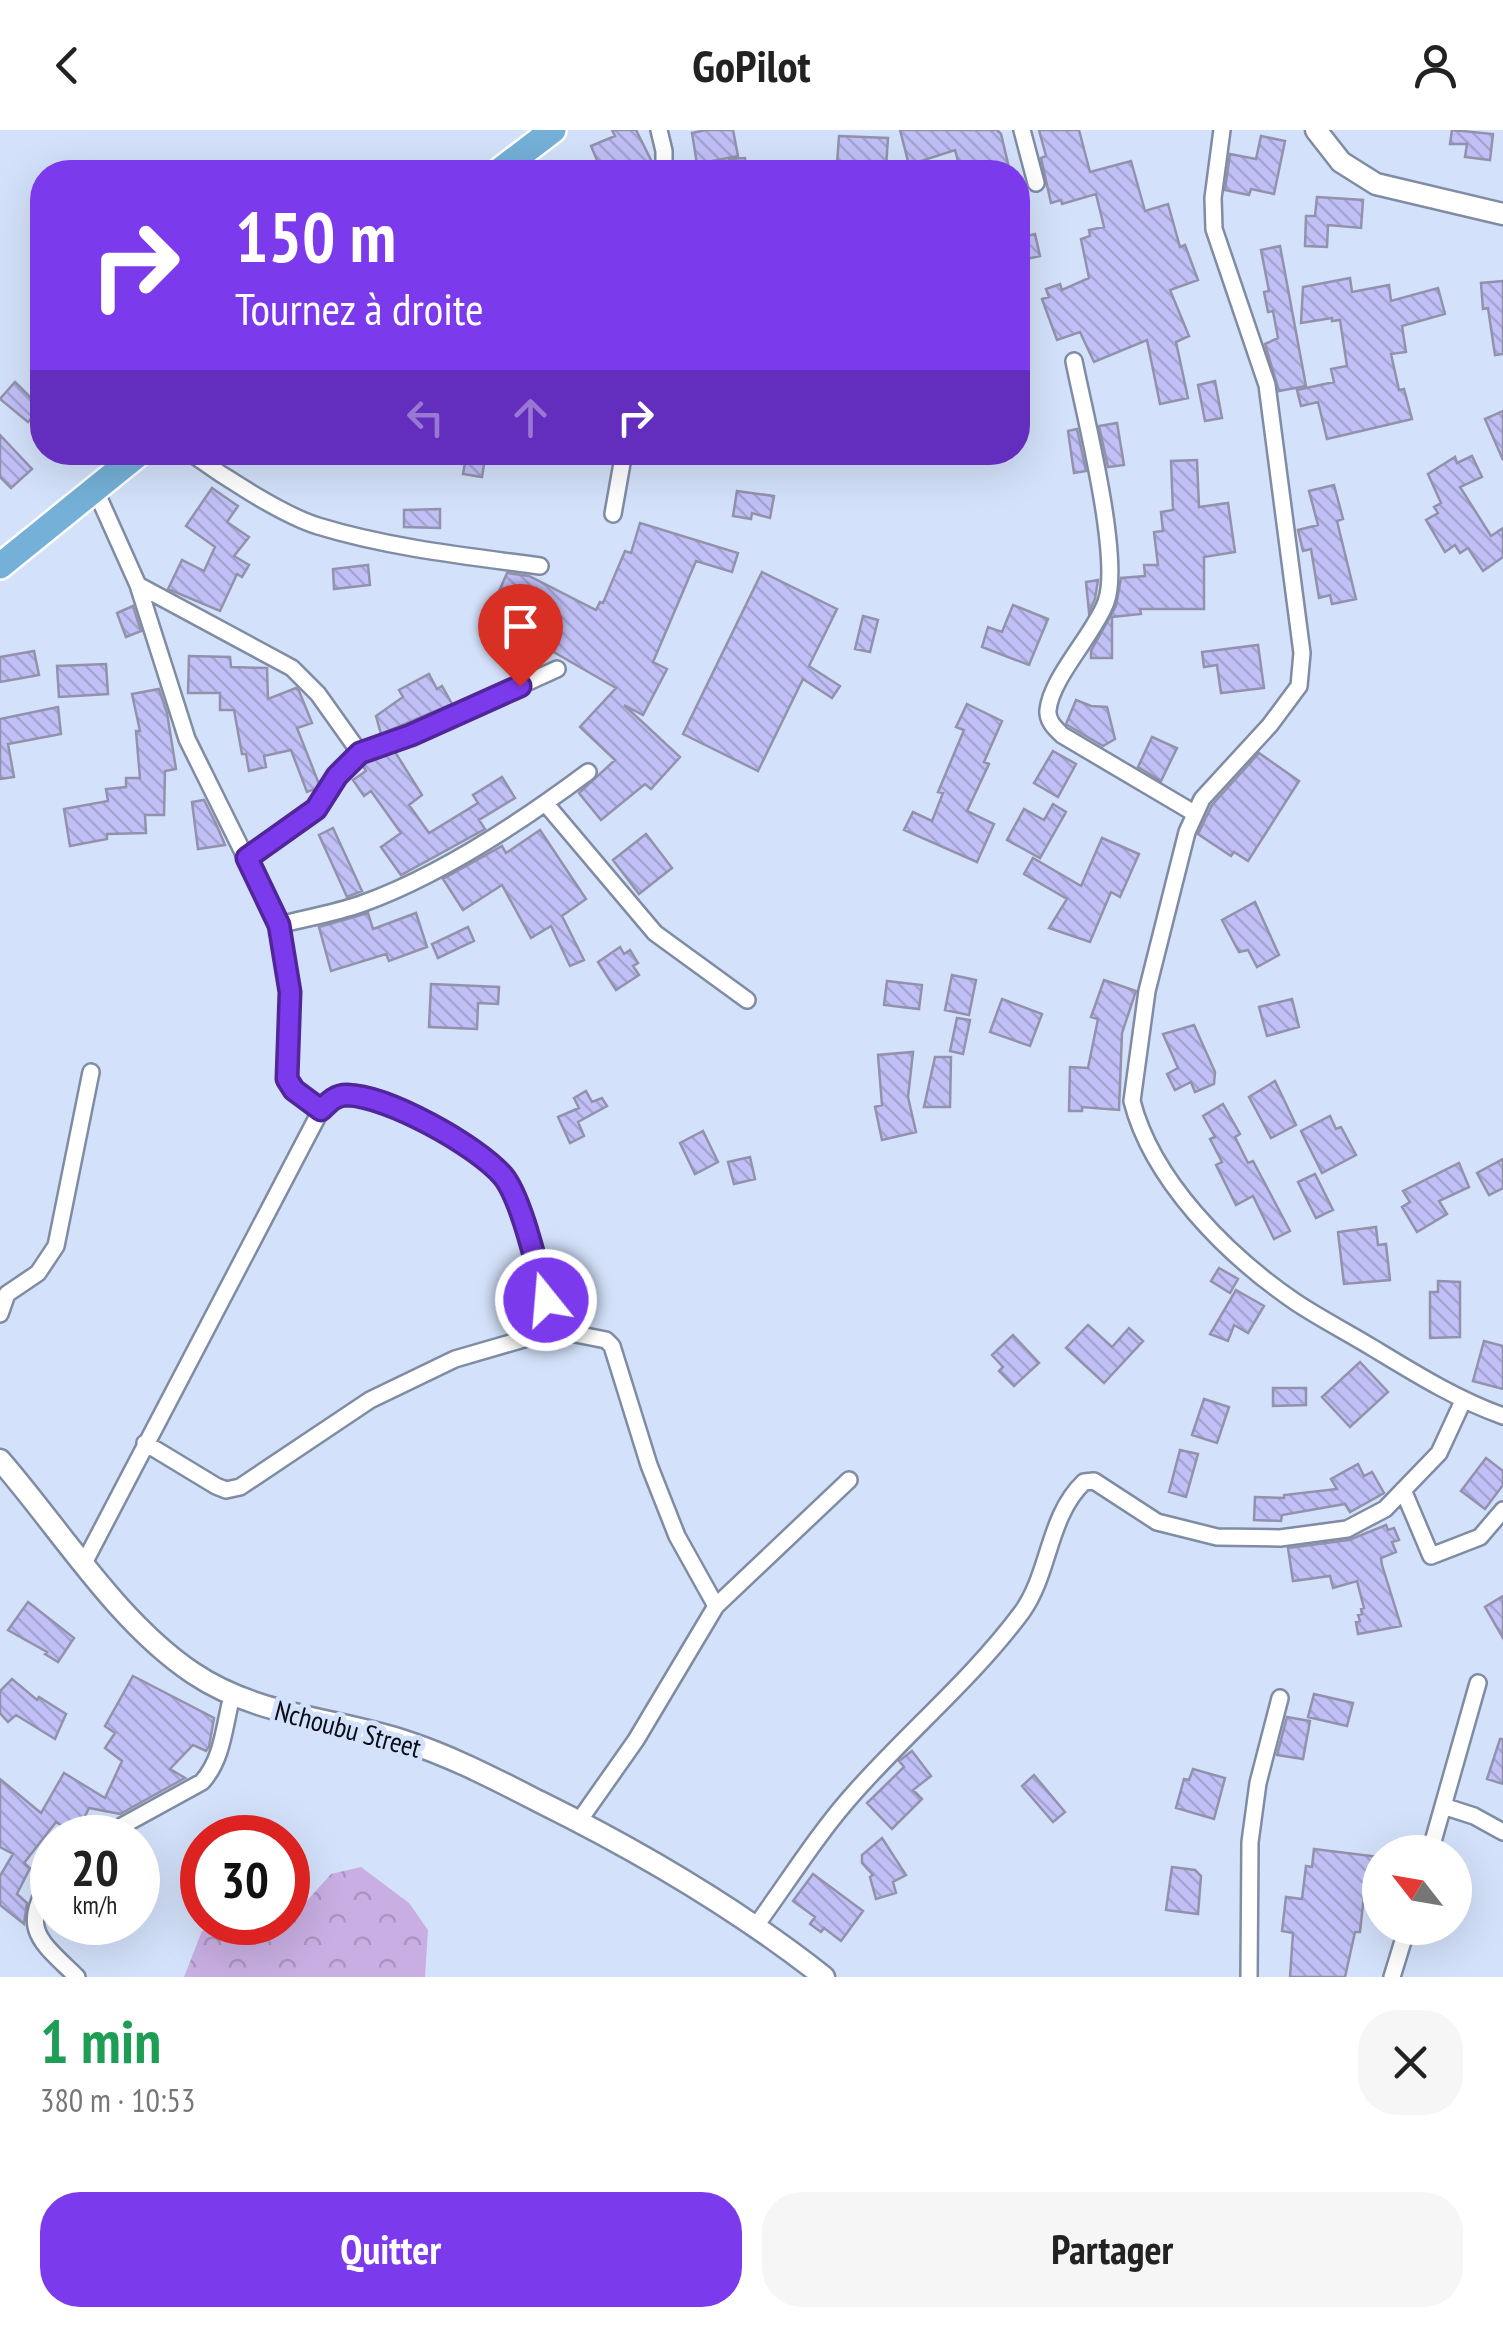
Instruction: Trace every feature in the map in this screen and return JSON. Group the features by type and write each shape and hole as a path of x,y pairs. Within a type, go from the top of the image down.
{"highway":[{"path":"514,160 553,130"},
{"path":"1,563 125,465"}],"street":[{"path":"659,130 664,160"},
{"path":"1022,130 1030,160"},
{"path":"1222,130 1213,198 1214,229 1267,385 1302,653 1298,686 1270,725 1216,782 1194,813 1187,832 1147,991 1133,1085 1136,1118 1160,1170 1231,1251 1293,1300 1462,1401 1503,1416"},
{"path":"1316,130 1341,162 1376,184 1503,214"},
{"path":"1030,160 1036,183"},
{"path":"1074,361 1110,549 1107,601 1054,693 1048,711 1051,724 1062,735 1194,813"},
{"path":"207,465 314,525 400,546 540,566"},
{"path":"614,514 622,465"},
{"path":"95,489 138,584 186,739 279,925 290,992 287,1079 294,1090 321,1110"},
{"path":"138,584 292,668 318,694 360,753"},
{"path":"247,858 316,809 337,776 360,753 411,735 556,669"},
{"path":"279,925 357,906 414,882 546,804 588,772"},
{"path":"546,804 655,933 747,1000"},
{"path":"0,1314 7,1294 38,1273 56,1246 90,1072"},
{"path":"83,1565 321,1110 334,1098 346,1095 411,1113 454,1138 504,1177 519,1212 555,1330"},
{"path":"145,1443 216,1486 226,1490 240,1487 370,1400 455,1359 555,1330 596,1336 612,1346 649,1465 677,1536 716,1606"},
{"path":"755,1927 854,1794 982,1660 1022,1612 1038,1584 1067,1502 1084,1482 1094,1482 1157,1522 1217,1538 1280,1538 1347,1528 1385,1509 1439,1453 1462,1401"},
{"name":"Nchoubu Street","path":"0,1460 83,1565 155,1644 196,1675 232,1696 400,1740 469,1766 666,1866 824,1977"},
{"path":"580,1822 636,1740 716,1606 850,1480"},
{"path":"1403,1490 1431,1556 1480,1537 1503,1510"},
{"path":"1435,1835 1478,1683"},
{"path":"142,1815 202,1782 214,1768 232,1696"},
{"path":"1249,1977 1250,1842 1258,1783 1280,1698"},
{"path":"1443,1806 1474,1816 1503,1832"},
{"path":"45,1945 76,1977"},
{"path":"1392,1977 1402,1945"}],"green space":[{"path":"361,1867 409,1903 428,1930 425,1977 184,1977 197,1945 310,1945 310,1897 331,1874"}],"building":[{"path":"612,130 636,130 651,160 597,160 591,146 615,136"},
{"path":"733,130 738,156 696,160 692,133"},
{"path":"900,130 997,130 1007,160 958,160 955,150 924,160 908,160"},
{"path":"1039,130 1079,130 1090,172 1131,161 1145,211 1168,204 1180,247 1185,245 1198,280 1170,290 1189,336 1176,342 1188,398 1160,404 1147,340 1094,362 1080,332 1057,340 1042,299 1049,297 1046,289 1060,284 1062,290 1089,278 1081,239 1090,236 1089,230 1104,227 1096,194 1062,204 1061,200 1051,203"},
{"path":"1452,130 1493,134 1490,160 1465,157 1467,144 1450,144"},
{"path":"839,136 888,138 886,160 837,160"},
{"path":"1261,136 1285,141 1274,194 1251,189 1249,195 1225,190 1230,154 1256,159"},
{"path":"1317,197 1363,200 1361,228 1328,225 1327,247 1305,246 1306,216 1315,216"},
{"path":"1035,234 1040,256 1030,258 1030,235"},
{"path":"1280,246 1306,386 1279,391 1265,344 1278,338 1273,311 1268,312 1264,292 1269,291 1261,250"},
{"path":"1350,278 1352,292 1389,285 1391,301 1438,288 1445,314 1402,326 1406,352 1391,354 1399,390 1404,389 1412,419 1327,439 1318,402 1301,406 1297,390 1334,382 1331,369 1347,366 1340,320 1301,323 1303,287"},
{"path":"1503,281 1503,354 1495,355 1481,283"},
{"path":"1215,381 1222,418 1205,421 1198,385"},
{"path":"15,382 30,397 30,420 28,422 0,399"},
{"path":"1503,411 1503,460 1485,419"},
{"path":"1117,423 1124,465 1108,467 1099,426"},
{"path":"1077,429 1086,471 1074,473 1068,431"},
{"path":"0,435 32,469 11,488 0,477"},
{"path":"1472,456 1482,477 1460,487 1491,536 1503,528 1503,557 1483,571 1468,548 1460,553 1455,545 1445,552 1426,520 1438,513 1434,507 1441,503 1428,474 1455,457 1457,463"},
{"path":"1197,460 1199,507 1228,503 1235,552 1204,557 1204,609 1140,609 1141,614 1112,617 1112,658 1091,658 1091,651 1116,606 1121,578 1145,576 1144,565 1158,565 1154,532 1163,531 1161,512 1173,510 1171,461"},
{"path":"465,465 484,465 482,477 463,474"},
{"path":"1334,485 1343,519 1337,521 1356,599 1332,604 1330,595 1319,598 1311,549 1303,551 1298,530 1318,525 1309,491"},
{"path":"212,488 238,506 227,522 249,537 234,556 249,565 242,577 237,574 220,611 168,589 182,560 204,571 215,547 186,526"},
{"path":"737,491 774,496 770,518 752,513 751,519 733,516"},
{"path":"440,509 440,528 404,527 404,510"},
{"path":"640,523 738,553 732,572 696,561 653,662 667,669 643,715 624,705 680,757 651,789 645,784 601,820 579,793 615,760 580,727 616,688 533,640 538,631 497,613 503,599 497,596 507,573 529,576 596,610 603,603 625,551 631,553"},
{"path":"368,565 370,585 334,589 333,569"},
{"path":"762,572 837,609 809,666 840,686 832,698 803,679 758,771 683,734"},
{"path":"1098,580 1095,599 1089,612 1086,582"},
{"path":"1013,605 1048,619 1029,665 982,647 988,627 1002,632"},
{"path":"133,606 141,631 126,637 117,613"},
{"path":"863,616 878,620 870,652 855,649"},
{"path":"1258,645 1264,688 1221,693 1217,665 1204,667 1202,652"},
{"path":"34,651 39,675 0,682 0,657"},
{"path":"189,656 230,657 231,667 267,668 268,699 296,688 299,691 312,723 297,728 319,784 315,789 307,792 291,750 264,756 266,767 249,771 234,710 220,710 220,693 188,693"},
{"path":"106,664 108,694 59,697 57,666"},
{"path":"429,674 437,689 442,686 452,704 381,734 376,716 403,697 399,690"},
{"path":"159,689 176,769 165,771 164,815 145,815 146,833 107,834 107,839 70,846 64,809 108,801 106,789 126,787 126,778 140,778 136,731 140,731 132,694"},
{"path":"1076,700 1107,707 1115,739 1103,746 1066,724"},
{"path":"967,704 1002,721 984,762 989,764 967,811 994,824 977,862 904,830 913,812 932,821 943,793 938,792 964,730 956,727"},
{"path":"58,707 61,734 8,744 14,777 0,779 0,719"},
{"path":"1152,737 1177,748 1161,781 1138,767"},
{"path":"1053,751 1076,764 1058,797 1034,783"},
{"path":"395,752 422,795 409,805 429,833 478,803 473,795 502,777 515,798 479,820 485,829 401,875 381,847 401,833 371,791 364,796 353,780 366,771 366,763"},
{"path":"1259,753 1299,781 1248,861 1234,852 1231,856 1198,834 1212,805"},
{"path":"204,800 225,845 198,849 192,802"},
{"path":"1053,804 1066,812 1040,858 1007,840 1024,809 1044,820"},
{"path":"333,828 362,891 347,897 319,835"},
{"path":"540,830 586,899 562,916 584,960 570,966 551,926 531,938 502,885 463,910 443,879 502,846 506,853"},
{"path":"646,834 672,868 639,894 613,860"},
{"path":"1102,838 1139,854 1120,897 1111,892 1090,942 1049,928 1067,899 1024,874 1033,858 1081,886"},
{"path":"1255,902 1279,955 1257,967 1248,950 1239,952 1222,920"},
{"path":"368,913 373,929 416,913 427,947 389,961 386,954 331,971 319,927"},
{"path":"468,927 474,941 438,958 432,944"},
{"path":"620,947 624,954 630,950 638,963 633,966 639,975 616,990 598,962"},
{"path":"952,975 976,980 969,1015 945,1010"},
{"path":"1104,980 1136,991 1122,1033 1119,1110 1082,1107 1082,1111 1069,1111 1070,1067 1088,1068 1098,1019 1091,1017"},
{"path":"887,981 922,985 919,1009 884,1005"},
{"path":"431,984 499,987 498,1004 478,1003 477,1029 429,1027"},
{"path":"1002,999 1042,1014 1030,1046 990,1032"},
{"path":"1292,999 1299,1027 1267,1036 1259,1007"},
{"path":"957,1018 970,1020 963,1054 950,1051"},
{"path":"1194,1025 1215,1072 1214,1084 1195,1092 1191,1082 1175,1090 1167,1074 1178,1068 1163,1034"},
{"path":"913,1052 908,1097 916,1132 882,1140 875,1107 882,1105 878,1055"},
{"path":"935,1057 951,1057 950,1107 924,1107"},
{"path":"1275,1081 1296,1125 1271,1138 1249,1097"},
{"path":"586,1091 592,1102 602,1098 607,1106 578,1122 584,1136 570,1143 558,1117 579,1108 574,1098"},
{"path":"1223,1104 1240,1134 1235,1137 1248,1163 1253,1161 1290,1231 1274,1239 1253,1196 1236,1205 1216,1165 1222,1162 1210,1139 1215,1137 1203,1116"},
{"path":"1330,1116 1336,1129 1341,1127 1356,1155 1322,1173 1301,1131"},
{"path":"703,1131 718,1162 695,1174 680,1143"},
{"path":"750,1157 755,1179 734,1184 728,1162"},
{"path":"1503,1159 1503,1188 1489,1195 1477,1173"},
{"path":"1459,1163 1469,1187 1439,1201 1447,1214 1417,1232 1402,1207 1410,1202 1403,1191"},
{"path":"1315,1174 1333,1210 1316,1218 1298,1182"},
{"path":"1376,1227 1378,1245 1386,1244 1390,1280 1344,1284 1338,1232"},
{"path":"1219,1268 1238,1279 1230,1293 1211,1281"},
{"path":"1438,1281 1460,1282 1460,1337 1430,1338 1430,1292 1438,1292"},
{"path":"1236,1290 1264,1306 1248,1333 1234,1325 1228,1341 1210,1334"},
{"path":"1088,1325 1112,1347 1129,1328 1143,1341 1104,1383 1066,1348"},
{"path":"1013,1335 1039,1363 1014,1386 999,1371 1003,1367 992,1355"},
{"path":"1484,1341 1503,1346 1503,1389 1473,1381"},
{"path":"1360,1362 1388,1392 1350,1427 1322,1397"},
{"path":"1273,1388 1306,1388 1306,1405 1273,1406"},
{"path":"1204,1399 1229,1407 1217,1443 1192,1435"},
{"path":"1180,1450 1198,1454 1186,1497 1169,1492"},
{"path":"1486,1458 1503,1471 1503,1485 1485,1509 1461,1491"},
{"path":"1358,1464 1364,1476 1372,1472 1384,1493 1350,1512 1345,1504 1282,1515 1281,1521 1254,1520 1255,1497 1284,1498 1337,1489 1331,1479"},
{"path":"1386,1525 1388,1530 1394,1528 1399,1540 1392,1542 1396,1552 1381,1558 1401,1626 1358,1634 1356,1622 1364,1608 1357,1581 1333,1588 1330,1576 1293,1581 1288,1548 1349,1540"},
{"path":"1503,1596 1503,1638 1485,1607"},
{"path":"28,1602 74,1638 58,1662 8,1630"},
{"path":"133,1676 214,1718 206,1751 193,1745 170,1769 185,1778 120,1814 89,1808 86,1815 30,1815 30,1855 24,1863 30,1868 17,1894 27,1903 24,1924 0,1905 0,1876 13,1854 0,1847 0,1779 41,1813 64,1773 105,1798 122,1761 105,1748 115,1733 105,1726"},
{"path":"12,1679 37,1700 39,1697 66,1714 55,1739 16,1715 8,1722 0,1713 0,1691"},
{"path":"1314,1694 1353,1703 1347,1726 1308,1717"},
{"path":"1287,1717 1310,1721 1303,1759 1277,1755"},
{"path":"1503,1739 1503,1784 1487,1779"},
{"path":"912,1751 931,1776 913,1790 922,1799 892,1829 867,1803 904,1767 899,1761"},
{"path":"1193,1769 1225,1778 1214,1819 1176,1808 1184,1779 1189,1780"},
{"path":"1034,1775 1065,1812 1053,1822 1022,1786"},
{"path":"882,1838 906,1875 893,1882 896,1893 876,1899 870,1877 873,1875 862,1863 862,1855"},
{"path":"1314,1849 1362,1855 1360,1932 1355,1932 1345,1977 1290,1977 1293,1933 1282,1931 1286,1897 1302,1899 1306,1866 1312,1867"},
{"path":"1172,1867 1195,1870 1201,1876 1198,1914 1166,1910"},
{"path":"813,1874 863,1911 841,1941 824,1928 821,1932 810,1924 815,1917 793,1901"}],"route":[{"path":"520,686 411,735 360,753 337,776 316,809 247,858 279,925 290,992 287,1079 294,1090 321,1110 334,1098 346,1095 411,1113 454,1138 504,1177 546,1300"}]}
